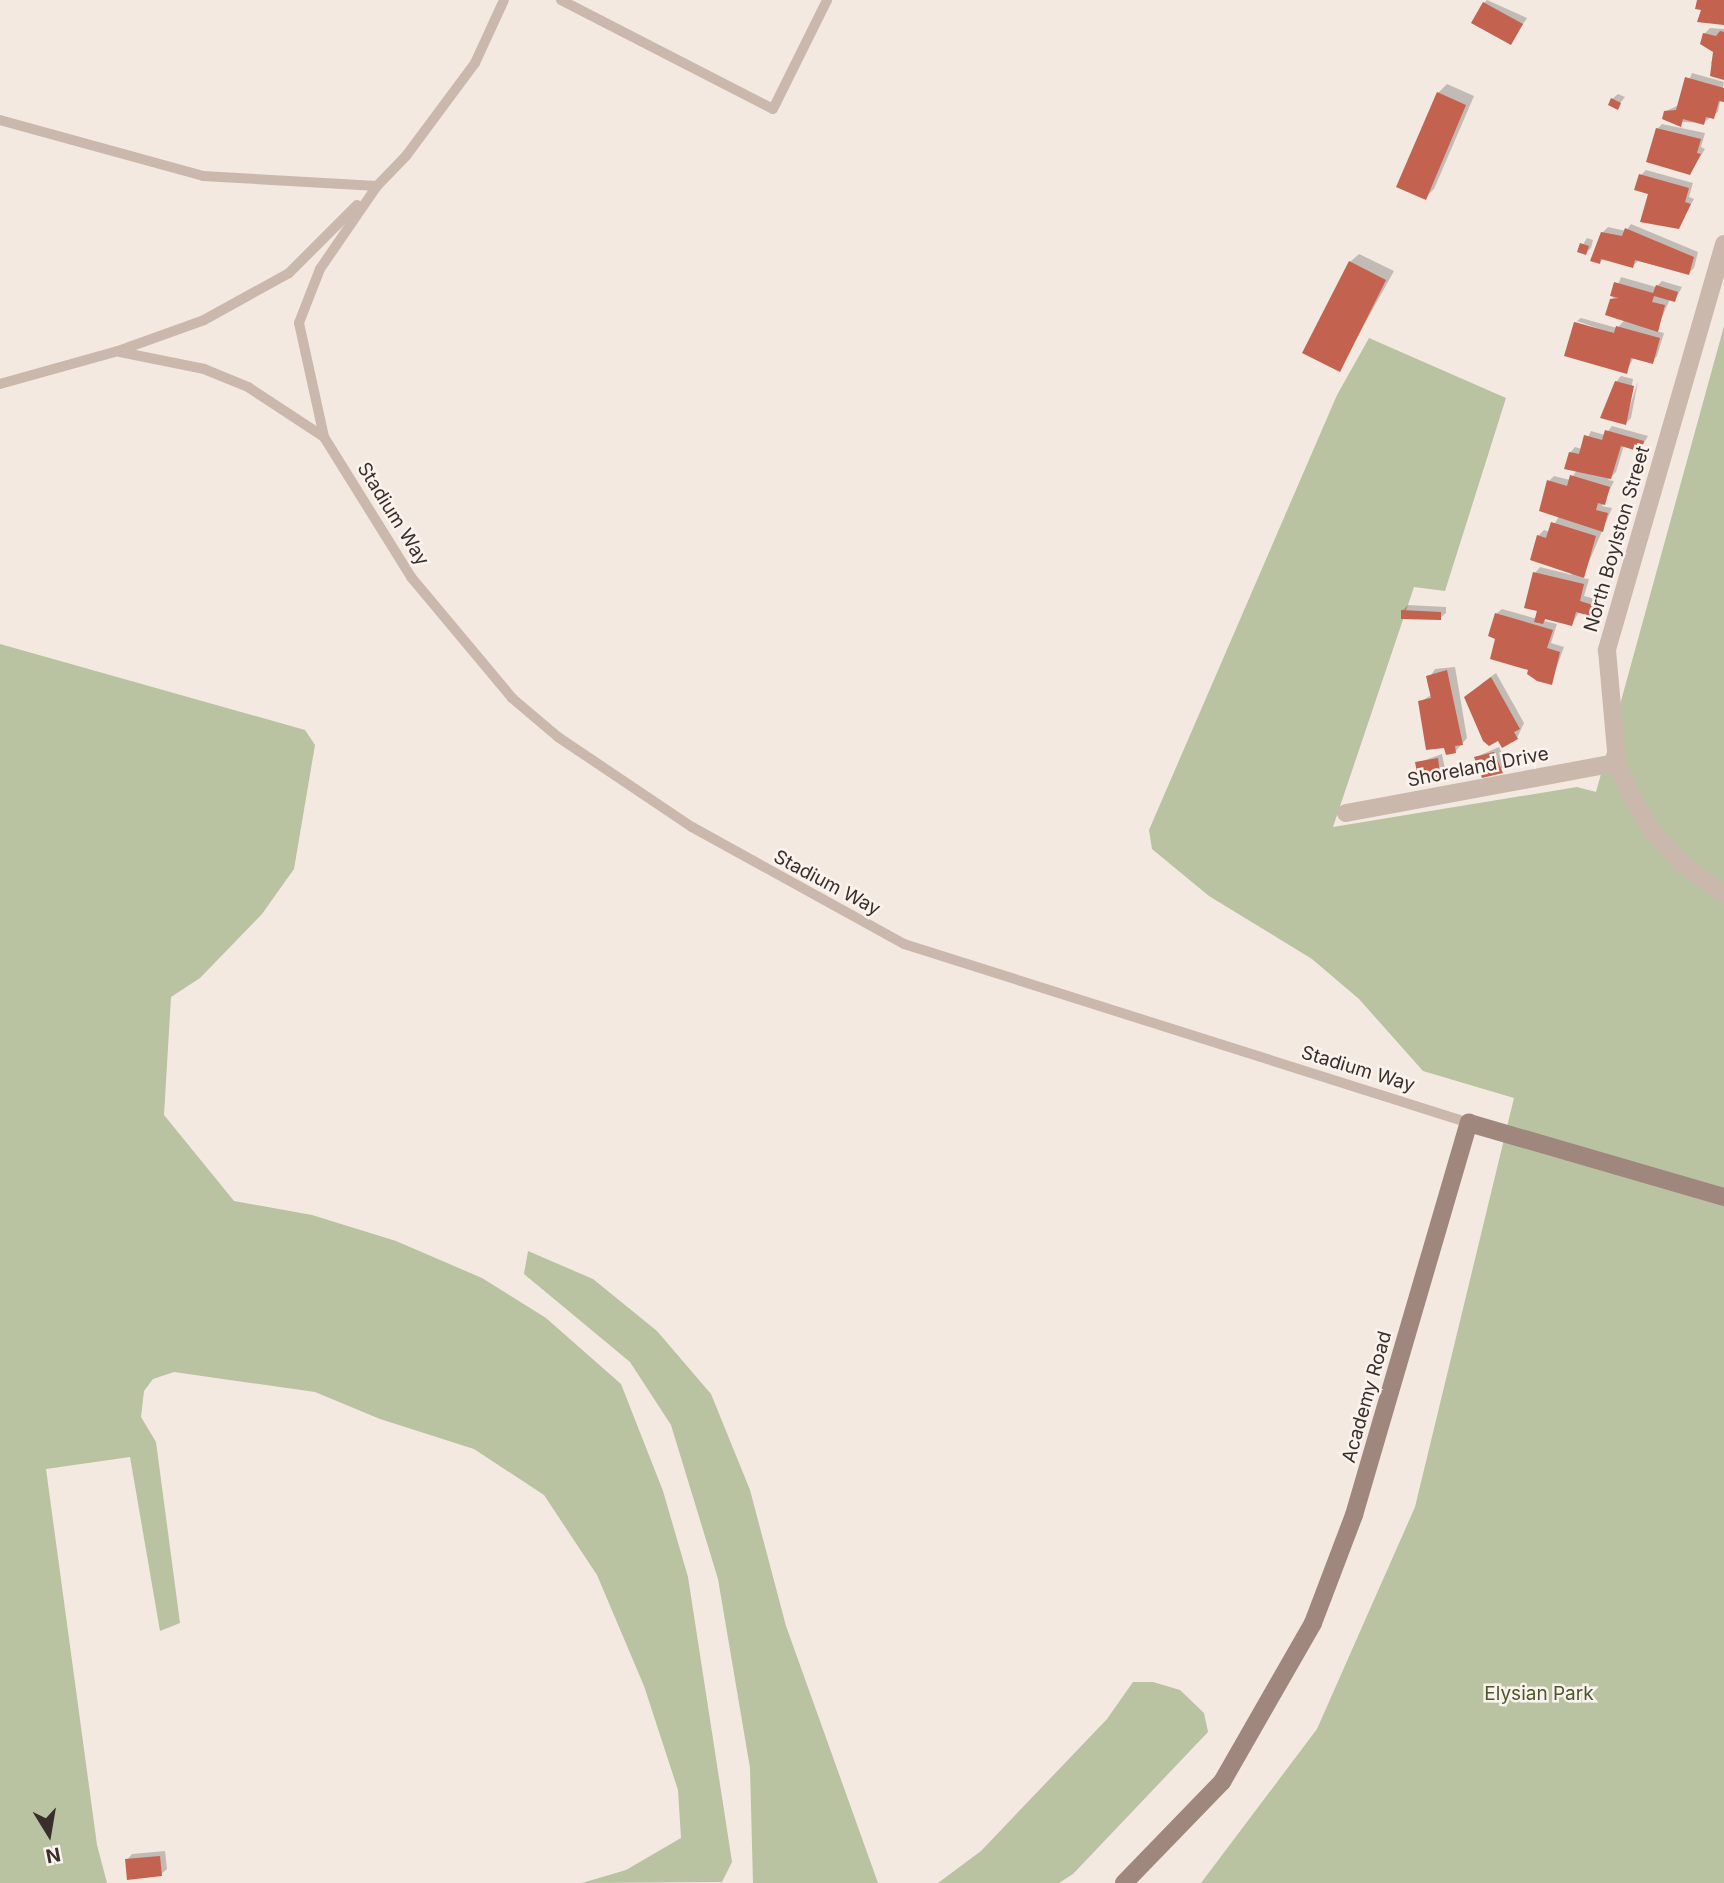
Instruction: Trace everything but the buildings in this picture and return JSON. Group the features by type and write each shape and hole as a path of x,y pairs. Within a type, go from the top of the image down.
{"main road":[{"path":"1469,1123 1724,1197"},
{"name":"Academy Road","path":"1124,1883 1222,1782 1313,1623 1354,1515 1469,1123"}],"street":[{"name":"North Boylston Street","path":"1724,244 1607,650 1616,762 1655,835 1683,865 1724,894"},
{"name":"Shoreland Drive","path":"1346,813 1616,762"}],"lane":[{"path":"0,384 118,351 204,320 289,273 406,156 475,63 504,0"},
{"path":"561,0 773,109 827,0"},
{"path":"0,120 202,176 377,186"},
{"name":"Stadium Way","path":"377,186 320,269 299,323 324,437 411,577 512,698 558,737 692,827 904,944 1469,1123"},
{"name":"Stadium Way","path":"118,351 204,369 248,387 324,437"}],"green space":[{"name":"Elysian Park","path":"1724,326 1724,1883 1201,1883 1317,1729 1415,1507 1514,1098 1423,1071 1359,999 1312,959 1209,896 1152,849 1149,830 1337,395 1369,338 1506,398 1445,591 1414,587 1333,827 1577,787 1596,792"},
{"path":"0,644 305,730 315,745 294,869 262,914 200,978 171,997 164,1115 234,1201 312,1215 396,1241 482,1278 546,1318 621,1384 663,1491 688,1577 732,1862 722,1882 582,1883 626,1870 681,1838 678,1790 644,1686 597,1575 544,1495 474,1449 380,1419 315,1392 174,1372 153,1379 144,1391 141,1417 156,1442 180,1623 160,1631 130,1457 46,1469 97,1845 107,1883 0,1883"},
{"path":"528,1251 593,1279 657,1331 711,1394 750,1490 786,1626 878,1883 753,1883 750,1768 718,1579 671,1425 630,1362 524,1274"},
{"path":"1133,1682 1153,1682 1180,1690 1204,1713 1208,1732 1073,1874 1059,1883 938,1883 981,1851 1107,1719"}]}
